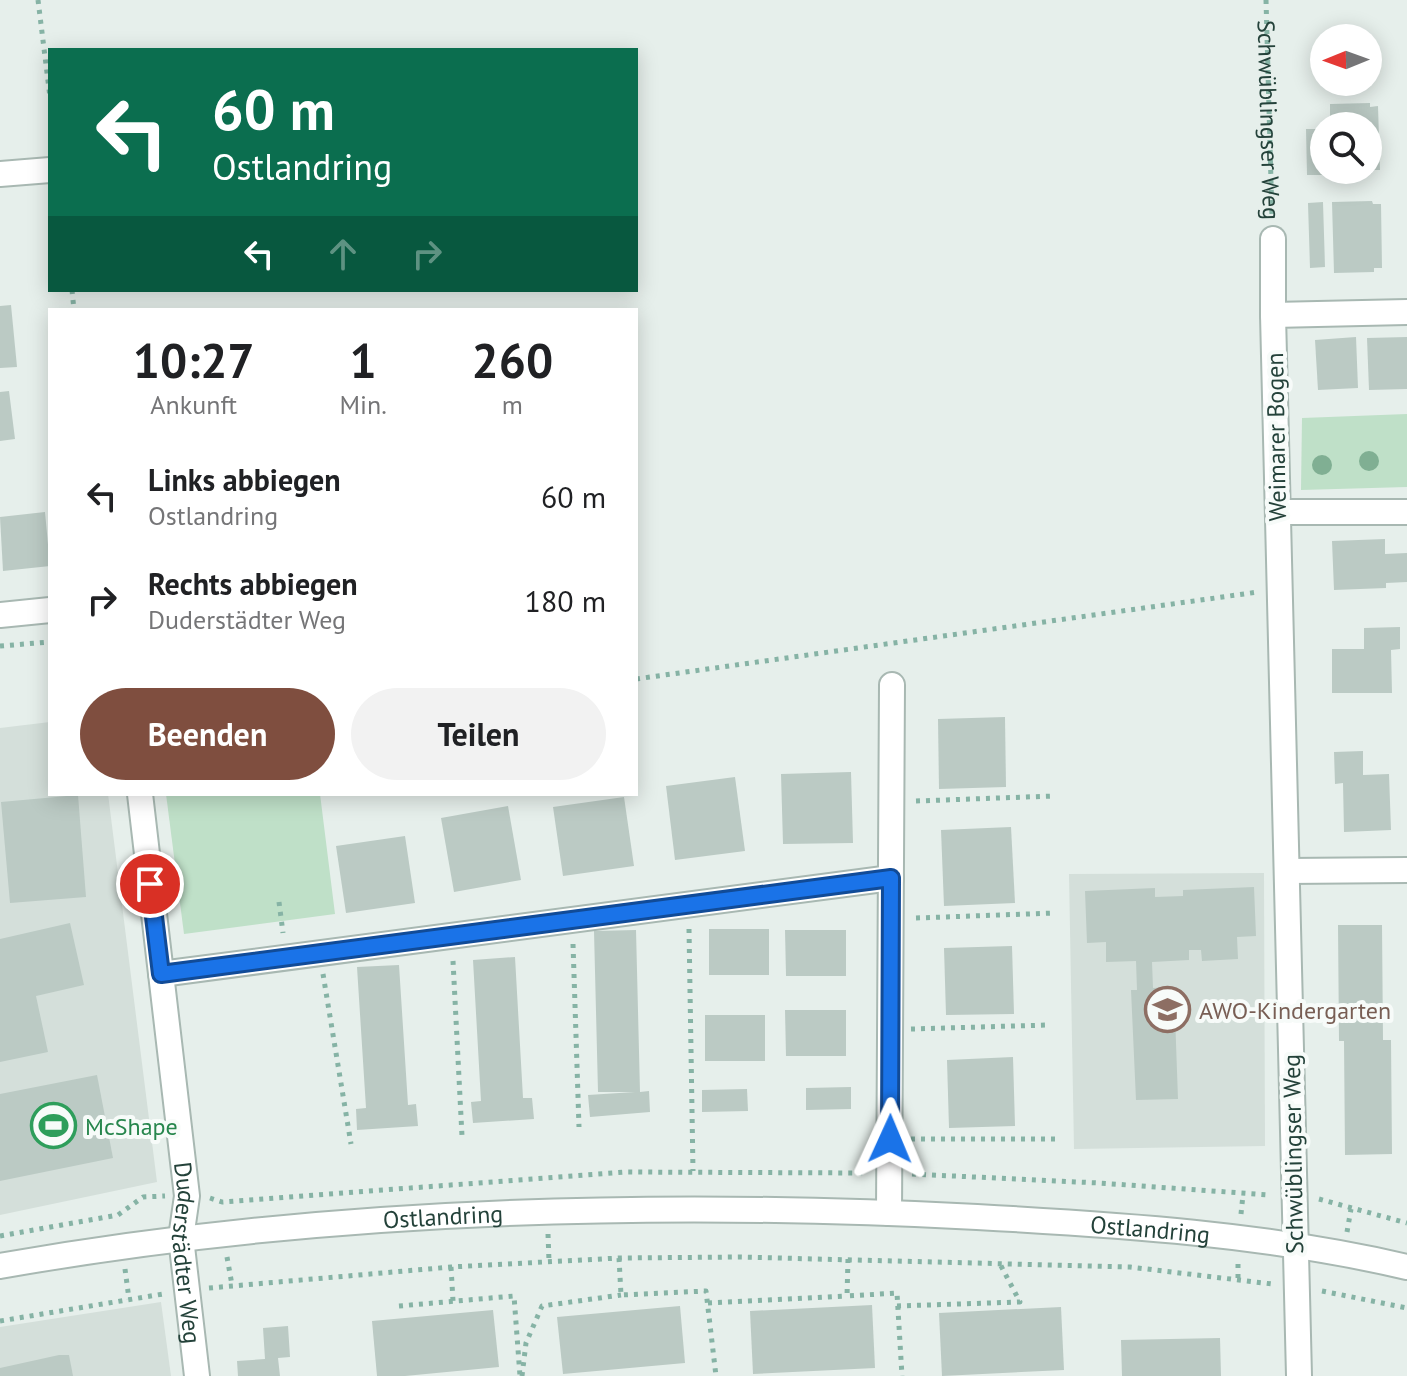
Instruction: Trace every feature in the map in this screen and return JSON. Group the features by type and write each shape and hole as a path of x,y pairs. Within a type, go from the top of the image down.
{"street":[{"path":"0,174 48,170"},
{"name":"Weimarer Bogen","path":"1273,239 1283,692"},
{"path":"1273,315 1407,312"},
{"path":"1278,512 1407,512"},
{"path":"0,615 48,610"},
{"path":"889,1213 892,685"},
{"name":"Schwüblingser Weg","path":"1283,692 1299,1376"},
{"name":"Duderstädter Weg","path":"140,796 187,1196 181,1238 197,1376"},
{"path":"1287,871 1407,870"},
{"path":"161,974 891,878"},
{"name":"Ostlandring","path":"0,1266 181,1238 411,1219 628,1210 889,1213 1143,1226 1295,1245 1407,1267"}],"path":[{"path":"38,0 48,81"},
{"name":"Schwüblingser Weg","path":"1266,0 1273,239"},
{"path":"638,679 1279,590"},
{"path":"0,646 48,642"},
{"path":"891,801 1054,796"},
{"path":"689,905 693,1171"},
{"path":"891,919 1055,913"},
{"path":"572,921 579,1127"},
{"path":"452,936 462,1136"},
{"path":"320,954 351,1144"},
{"path":"890,1030 1048,1025"},
{"path":"890,1139 1058,1139"},
{"path":"1295,1196 1309,1195 1407,1223"},
{"path":"226,1248 232,1285"},
{"path":"0,1321 232,1285 451,1267 619,1258 848,1259 1130,1267 1296,1286 1407,1308"},
{"path":"619,1258 621,1295"},
{"path":"847,1296 848,1259"},
{"path":"124,1261 129,1299"},
{"path":"897,1306 1020,1302 1000,1263"},
{"path":"451,1267 453,1301"},
{"path":"521,1376 526,1343 542,1306 621,1295 706,1291 716,1376"},
{"path":"708,1303 897,1293 902,1376"},
{"path":"399,1306 514,1296 521,1376"}],"shaded area":[{"path":"48,722 48,796 108,796 157,1182 0,1215 0,728"},
{"name":"AWO-Kindergarten","path":"1264,873 1265,1146 1074,1149 1069,874"},
{"path":"161,1302 171,1376 0,1376 0,1327"}],"green space":[{"path":"1407,414 1407,487 1301,490 1302,418"},
{"path":"166,796 320,796 335,914 184,934"}],"building":[{"path":"1370,103 1370,107 1378,106 1378,112 1330,112 1330,104"},
{"path":"1306,129 1310,129 1310,175 1307,175"},
{"path":"1372,201 1373,204 1381,204 1382,268 1374,268 1374,272 1334,273 1332,202"},
{"path":"1323,202 1325,267 1310,268 1308,203"},
{"path":"11,305 17,367 0,368 0,306"},
{"path":"1356,337 1358,388 1318,390 1315,340"},
{"path":"1407,337 1407,389 1369,390 1367,338"},
{"path":"9,391 15,439 0,441 0,392"},
{"path":"45,512 48,566 3,571 0,517"},
{"path":"1385,539 1385,554 1407,553 1407,582 1386,583 1386,588 1334,590 1332,541"},
{"path":"1400,627 1400,649 1391,650 1392,693 1332,693 1332,649 1364,649 1364,628"},
{"path":"1005,717 1006,787 939,789 938,719"},
{"path":"1363,751 1363,775 1389,774 1391,830 1344,832 1343,783 1335,784 1334,752"},
{"path":"851,772 853,843 783,844 781,774"},
{"path":"735,777 745,851 675,860 666,786"},
{"path":"78,796 86,897 10,903 1,802"},
{"path":"624,797 634,866 563,876 553,807"},
{"path":"508,806 521,880 454,892 441,818"},
{"path":"1011,827 1015,903 944,906 941,830"},
{"path":"405,836 415,903 346,913 336,846"},
{"path":"1254,887 1256,936 1237,937 1238,959 1202,961 1201,950 1189,950 1189,960 1152,962 1153,988 1174,987 1178,1099 1136,1100 1131,990 1137,990 1136,961 1106,962 1106,942 1087,943 1085,891 1155,888 1155,897 1183,896 1183,890"},
{"path":"70,923 84,985 36,996 48,1052 0,1062 0,939"},
{"path":"1338,925 1382,925 1383,1040 1391,1040 1392,1154 1345,1155 1344,1041 1339,1041"},
{"path":"709,929 769,929 769,975 709,975"},
{"path":"636,930 640,1092 649,1091 650,1112 590,1117 588,1095 635,1092 598,1092 594,931"},
{"path":"785,930 846,930 846,976 786,976"},
{"path":"1012,946 1014,1014 946,1015 944,948"},
{"path":"515,957 523,1098 532,1098 534,1119 473,1123 471,1102 481,1101 473,960"},
{"path":"399,965 408,1105 416,1104 418,1126 357,1130 356,1109 366,1108 357,967"},
{"path":"785,1010 846,1010 846,1056 786,1056"},
{"path":"705,1015 765,1015 765,1061 705,1061"},
{"path":"1013,1057 1015,1126 949,1128 947,1060"},
{"name":"McShape","path":"97,1075 113,1158 0,1181 0,1094"},
{"path":"851,1087 851,1109 806,1110 806,1088"},
{"path":"747,1089 748,1111 702,1112 702,1090"},
{"path":"872,1305 875,1368 753,1374 750,1311"},
{"path":"680,1306 685,1363 563,1374 557,1317"},
{"path":"1061,1307 1064,1370 942,1376 939,1313"},
{"path":"493,1310 499,1367 377,1376 372,1321"},
{"path":"288,1326 290,1357 278,1358 280,1376 238,1376 237,1361 265,1359 263,1328"},
{"path":"1220,1338 1221,1376 1122,1376 1121,1340"},
{"path":"69,1355 73,1376 0,1376 0,1368"}],"place":[{"name":"AWO-Kindergarten","path":"1168,1010"},
{"name":"McShape","path":"54,1126"}],"route":[{"path":"150,884 161,974 891,878 890,1139"}]}
